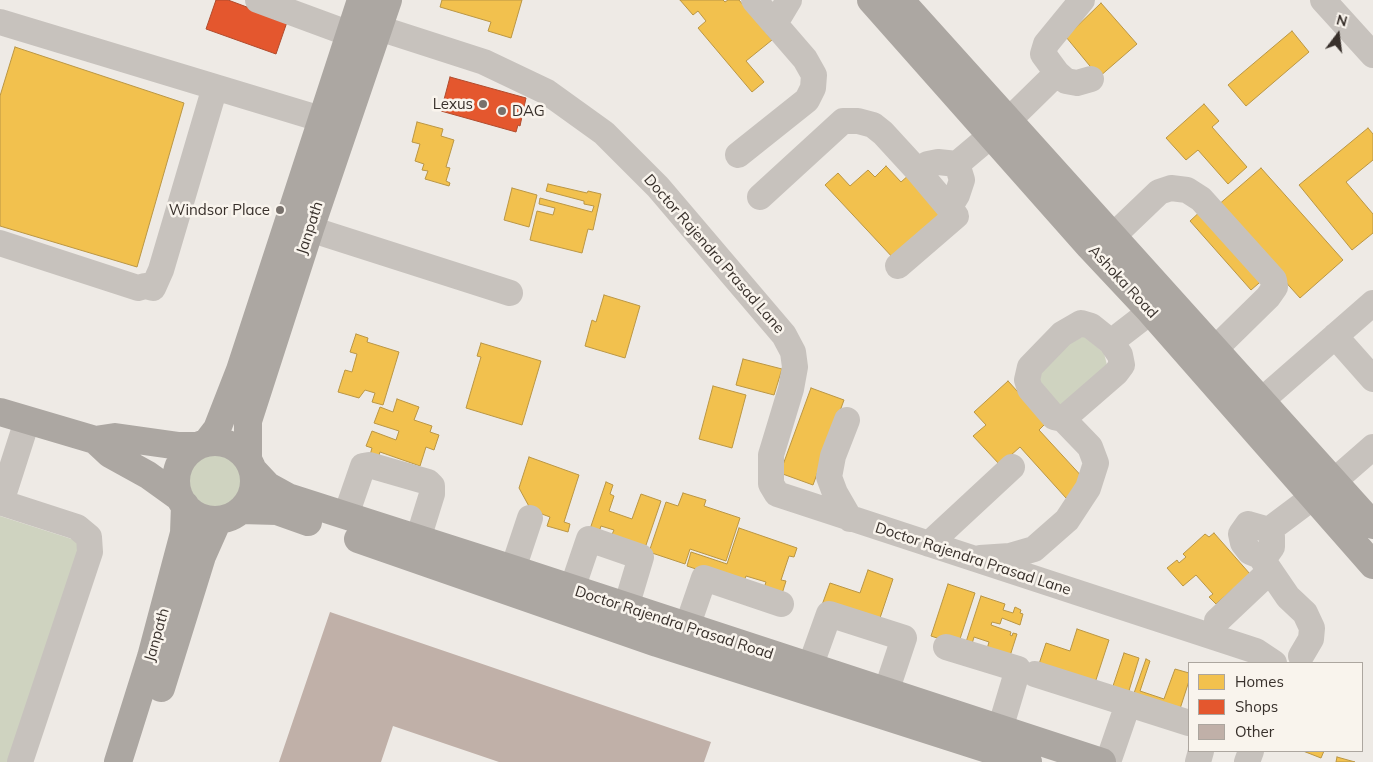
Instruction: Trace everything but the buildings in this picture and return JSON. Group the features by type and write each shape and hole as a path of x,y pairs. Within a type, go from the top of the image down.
{"main road":[{"name":"Janpath","path":"202,444 218,429 240,370 324,120 361,20 388,0"},
{"name":"Ashoka Road","path":"871,0 999,128 1113,236 1159,304 1323,490 1373,525"},
{"name":"Ashoka Road","path":"900,0 1089,246 1215,349 1261,401 1373,566"},
{"name":"Janpath","path":"250,464 246,449 248,421 310,228 361,20"},
{"path":"0,412 95,440 115,437 179,446 230,444 250,464 253,492 230,515 200,517 148,475 110,454 95,440"},
{"path":"182,502 176,475 180,463 187,453 202,444"},
{"name":"Doctor Rajendra Prasad Road","path":"250,464 268,486 288,497 1102,762"},
{"name":"Janpath","path":"118,762 151,657 184,533 182,502"},
{"name":"Doctor Rajendra Prasad Road","path":"230,515 277,511 657,643 1028,762"},
{"name":"Janpath","path":"136,762 202,556 230,515"}],"street":[{"name":"Doctor Rajendra Prasad Lane","path":"258,0 361,20 484,62 547,92 604,133 658,187 784,335 793,352 795,367 791,388 771,456 771,484 777,494 1256,651 1272,662"},
{"path":"738,155 807,100 813,88 814,75 804,59 754,0"},
{"path":"772,21 780,16 789,0"},
{"path":"1082,0 1046,44 1042,54 1066,81 1077,83 1091,79"},
{"path":"1323,0 1373,55"},
{"path":"0,22 324,120"},
{"path":"917,170 933,163 957,164 999,128 1057,73"},
{"path":"0,243 138,288 145,286 153,288 161,270 215,86"},
{"path":"760,197 843,121 858,121 873,125 883,133 917,170 956,216 898,266"},
{"path":"950,208 962,180 957,164"},
{"path":"1113,236 1159,192 1171,188 1186,190 1201,199 1208,206 1274,280 1275,287 1268,297 1215,349"},
{"path":"310,228 510,294"},
{"path":"1261,401 1373,303"},
{"path":"1111,342 1159,304"},
{"path":"972,559 1010,556 1034,549 1067,520 1088,488 1096,463 1090,447 1063,419 1054,417 1030,389 1027,380 1030,367 1062,334 1081,323 1091,326 1111,342 1120,356 1122,365 1116,373 1063,419"},
{"path":"1335,336 1373,379"},
{"path":"847,420 833,456 829,477 835,493 850,519"},
{"path":"20,762 90,552 89,537 77,527 0,502 27,421"},
{"path":"1301,656 1312,638 1312,628 1305,613 1288,597 1265,563 1250,552 1242,542 1241,534 1248,524 1269,530 1323,490 1373,447"},
{"path":"346,515 363,466 369,465 428,482 432,486 432,494 418,539"},
{"path":"929,544 1012,467"},
{"path":"513,569 530,518"},
{"path":"572,589 589,539 641,557 626,607"},
{"path":"1217,621 1265,563"},
{"path":"687,627 704,578 781,604"},
{"path":"810,667 829,614 904,638 886,692"},
{"path":"946,648 1018,669 1000,729"},
{"path":"1035,674 1188,723"},
{"path":"1108,762 1128,704"}],"green space":[{"path":"1084,336 1104,353 1107,365 1067,407 1045,408 1036,367 1054,352"},
{"path":"215,454 225,456 234,462 240,471 242,481 240,491 234,500 225,506 215,508 205,506 196,500 190,491 188,481 190,471 196,462 205,456"},
{"path":"0,516 81,542 9,762 0,762"}],"place":[{"name":"Lexus","path":"483,104"},
{"name":"DAG","path":"502,111"},
{"name":"Windsor Place","path":"280,210"}]}
